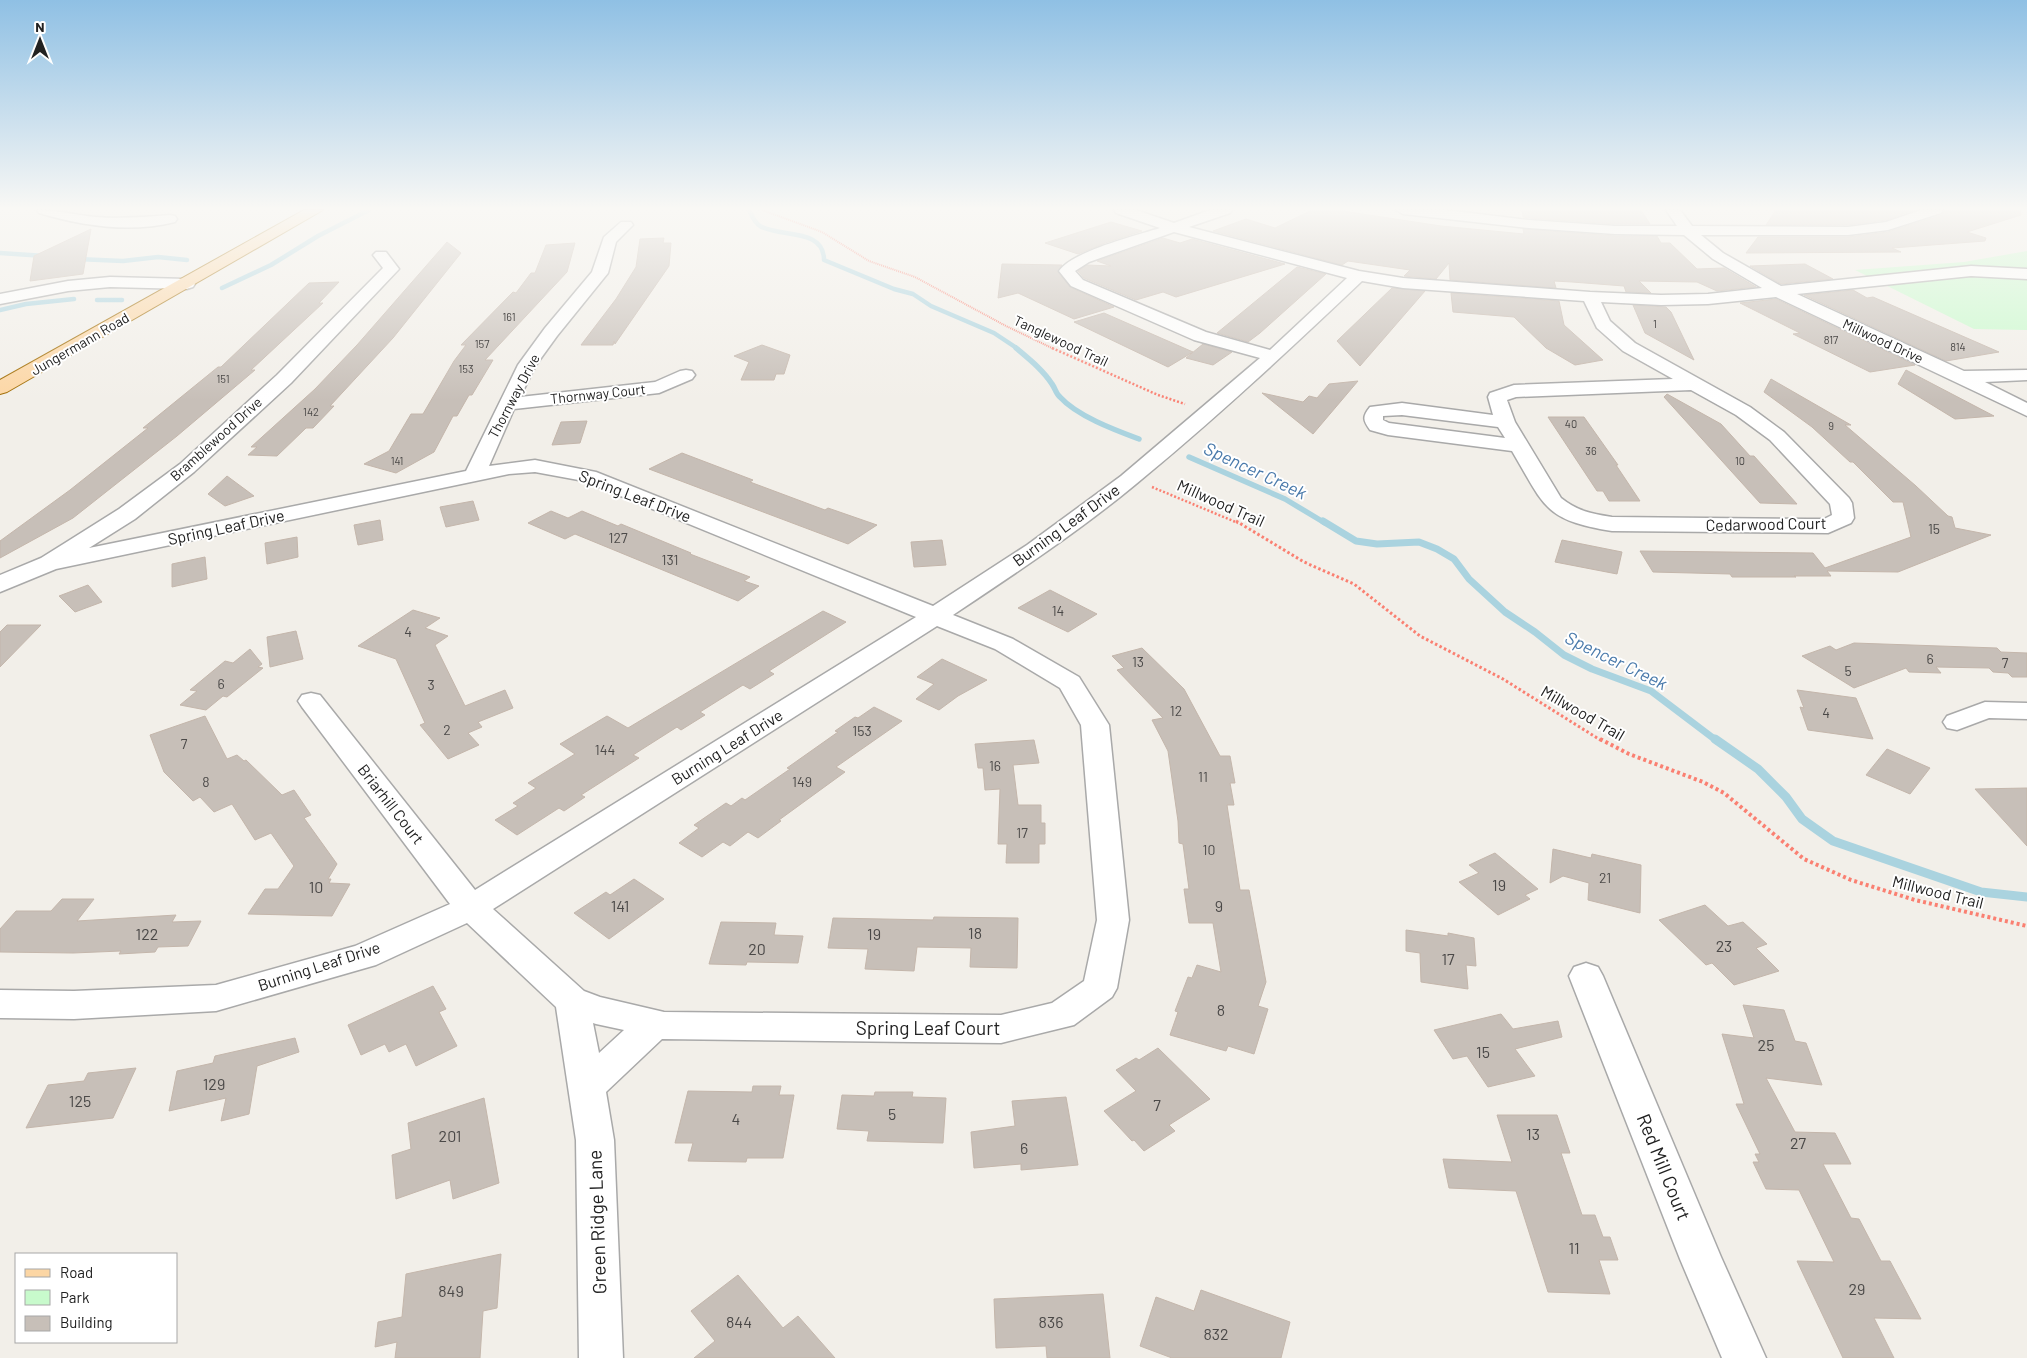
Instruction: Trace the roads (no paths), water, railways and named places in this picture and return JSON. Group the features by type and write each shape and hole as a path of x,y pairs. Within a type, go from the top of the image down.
{"main road":[{"name":"Jungermann Road","path":"0,388 206,273"}],"street":[{"name":"Bramblewood Drive","path":"0,585 49,563 127,514 187,468 284,378 387,273"},
{"name":"Thornway Drive","path":"474,475 527,365 551,332 600,273"},
{"path":"1070,273 1077,283 1200,336 1273,356"},
{"path":"1348,273 1403,282 1590,297 1689,300 1949,273"},
{"name":"Millwood Drive","path":"1747,273 1779,292 2027,410"},
{"name":"Burning Leaf Drive","path":"0,1004 74,1005 216,998 364,956 470,908 935,616 1035,550 1128,480 1273,356 1358,276"},
{"path":"0,299 60,288 110,282 187,284"},
{"name":"Cedarwood Court","path":"1590,297 1603,324 1629,347 1743,411 1777,436 1841,503 1843,518 1828,526 1612,524 1585,520 1564,511 1553,502 1505,422 1497,397 1514,391 1693,384"},
{"name":"Thornway Court","path":"507,404 659,388 686,375"},
{"path":"1961,377 2027,375"},
{"path":"1505,422 1402,409 1378,411 1372,420 1377,426 1388,429 1518,446"},
{"name":"Spring Leaf Drive","path":"49,563 509,468 535,466 589,476 935,616"},
{"path":"127,514 144,544"},
{"name":"Spring Leaf Court","path":"470,908 572,1001 596,1010 664,1026 1001,1030 1062,1016 1100,988 1113,920 1095,725 1070,683 1004,644 935,616"},
{"name":"Briarhill Court","path":"311,700 470,908"},
{"path":"1957,722 1985,710 2027,711"},
{"name":"Red Mill Court","path":"1586,976 1701,1259 1744,1358"},
{"name":"Green Ridge Lane","path":"572,1001 595,1140 601,1358"},
{"path":"586,1087 655,1024"}],"waterway":[{"path":"222,288 253,273"},
{"name":"Spencer Creek","path":"856,273 894,289 913,294 931,306 994,333 1018,349"},
{"path":"0,310 26,304 74,299"},
{"path":"97,300 122,300"},
{"name":"Spencer Creek","path":"1016,348 1036,365 1057,394 1067,404 1097,422 1139,439"},
{"name":"Spencer Creek","path":"1189,457 1285,499 1325,523"},
{"name":"Spencer Creek","path":"1323,521 1356,541 1377,544 1419,542 1437,549 1454,559 1469,579 1505,612 1535,632 1564,655 1592,669 1651,691 1717,741"},
{"name":"Spencer Creek","path":"1715,739 1758,769 1786,797 1802,819 1833,841 1981,892 2027,897"}]}
